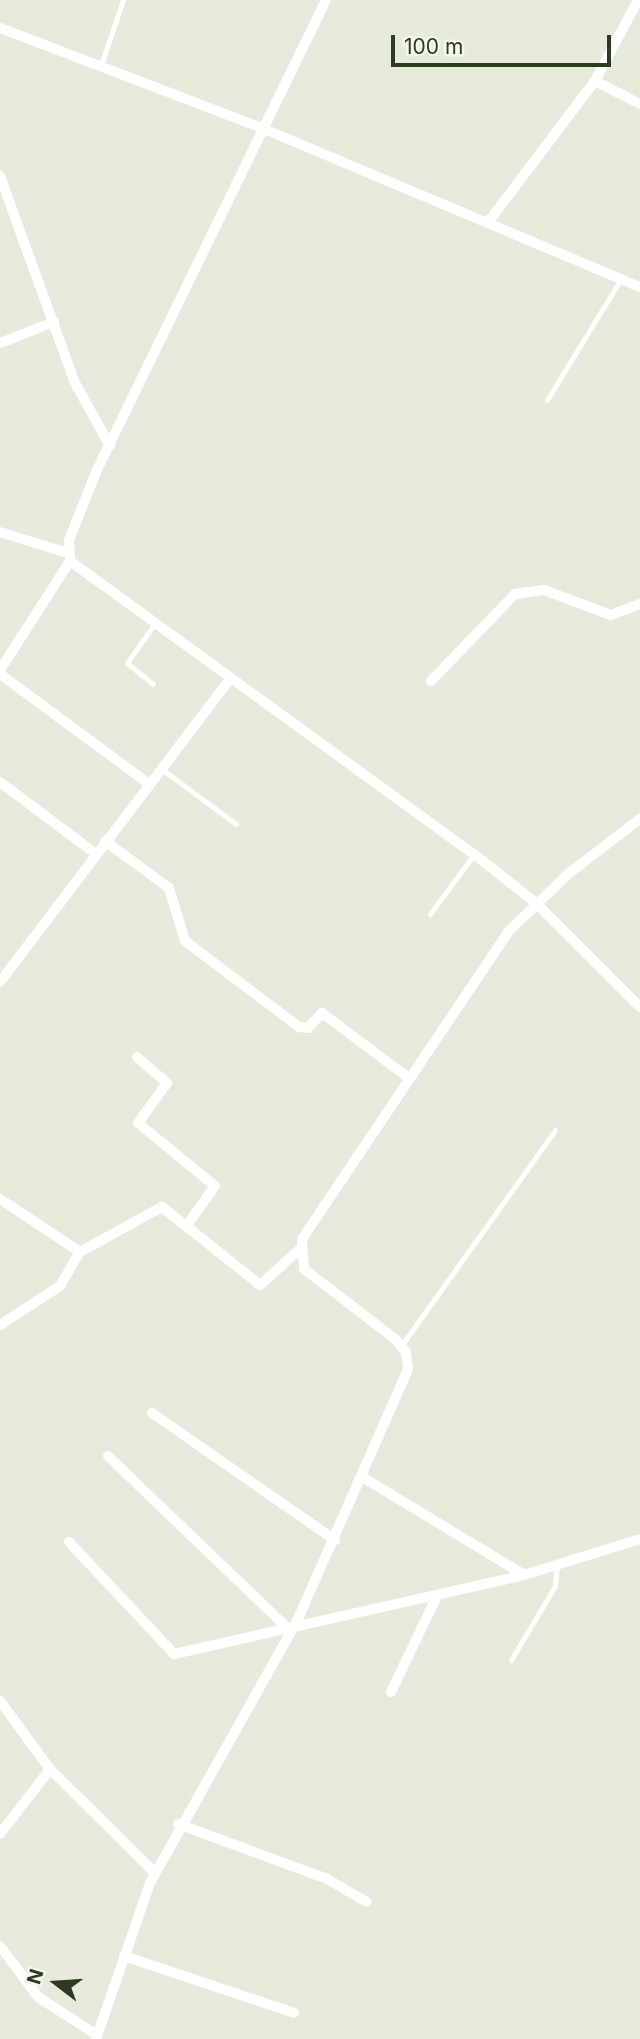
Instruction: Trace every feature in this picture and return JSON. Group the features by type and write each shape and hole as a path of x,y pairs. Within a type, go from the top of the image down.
{"street":[{"path":"148,783 0,672 69,557 110,446 326,0"},
{"path":"489,221 595,81 638,0"},
{"path":"0,28 264,129 489,221 640,287"},
{"path":"595,81 640,104"},
{"path":"0,176 75,383 110,446"},
{"path":"0,343 54,322"},
{"path":"0,531 69,557 155,624 474,854 537,904 640,1007"},
{"path":"431,681 515,594 544,590 611,615 640,604"},
{"path":"0,982 148,783 230,679"},
{"path":"0,782 96,854"},
{"path":"0,1325 60,1286 80,1252 147,1211 162,1207 260,1285 299,1250 508,932 537,904 640,819"},
{"path":"105,841 169,888 185,941 299,1027 308,1028 322,1013 410,1079"},
{"path":"137,1057 167,1083 138,1123 215,1186 187,1225"},
{"path":"0,1199 80,1252"},
{"path":"0,1946 38,1997 96,2037 155,1873 178,1824 297,1621 364,1478 408,1369 401,1346 304,1269 299,1250"},
{"path":"152,1413 335,1540"},
{"path":"108,1456 284,1625"},
{"path":"364,1478 524,1575"},
{"path":"69,1542 167,1652 297,1621 437,1596 524,1575 640,1539"},
{"path":"391,1692 437,1596"},
{"path":"0,1701 50,1769 155,1873"},
{"path":"0,1834 50,1769"},
{"path":"178,1824 325,1878 367,1902"},
{"path":"124,1956 294,2014"}],"lane":[{"path":"101,65 124,0"},
{"path":"547,400 621,279"},
{"path":"153,684 127,663 155,624"},
{"path":"160,768 236,824"},
{"path":"430,914 474,854"},
{"path":"401,1346 555,1130"},
{"path":"511,1660 555,1586 557,1565"}]}
